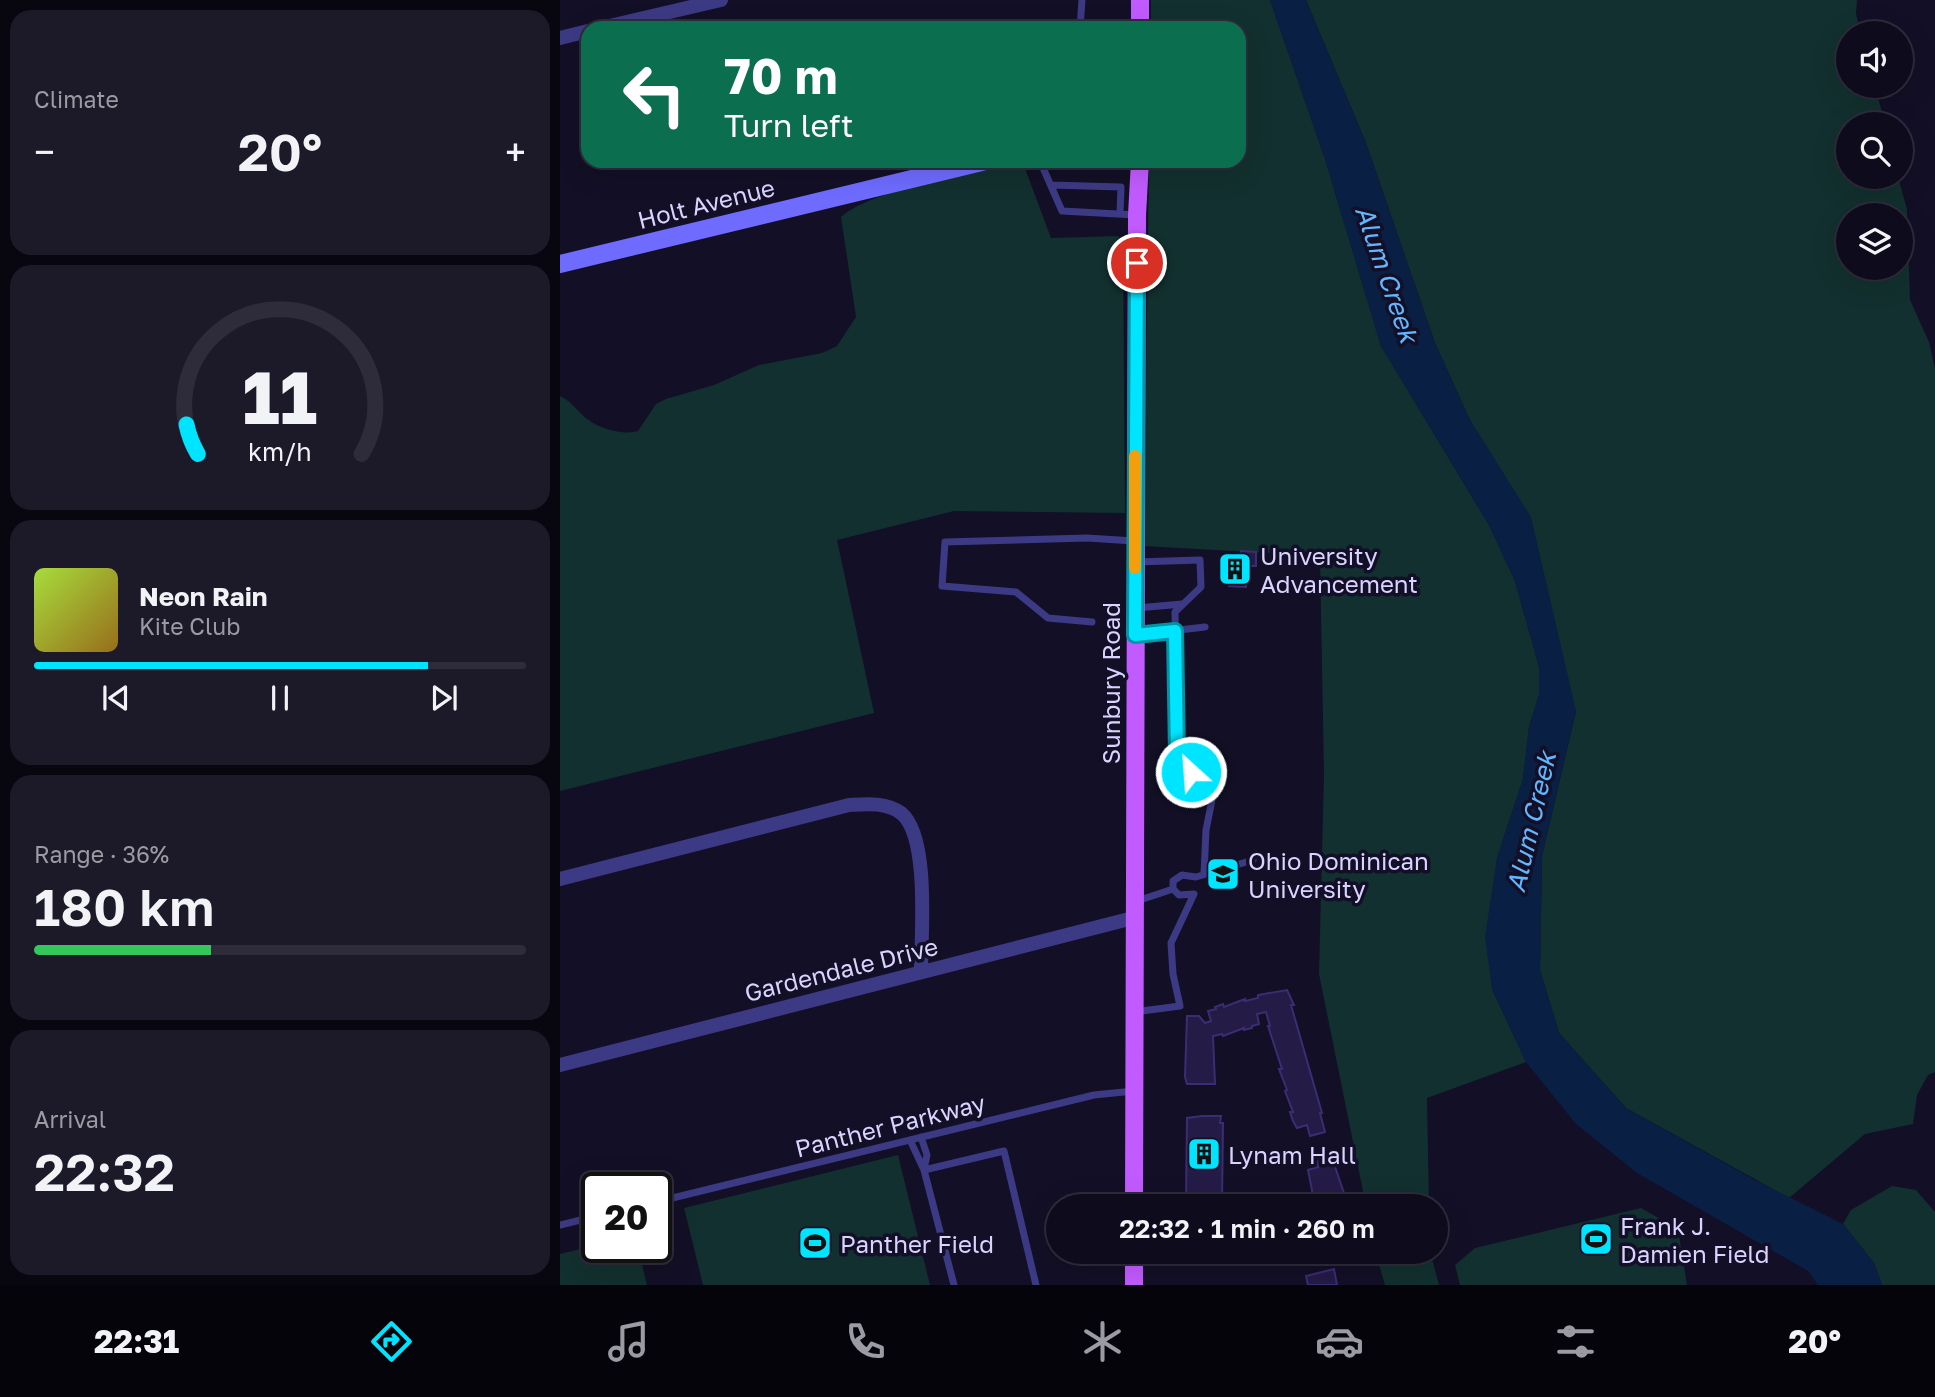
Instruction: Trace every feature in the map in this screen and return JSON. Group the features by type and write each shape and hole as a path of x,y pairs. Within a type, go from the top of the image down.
{"main road":[{"path":"1140,0 1140,21"},
{"name":"Sunbury Road","path":"1134,1194 1135,541 1128,215 1138,168"},
{"path":"1134,1264 1134,1285"}],"street":[{"path":"631,21 721,0"},
{"path":"560,38 581,33"},
{"name":"Holt Avenue","path":"560,264 957,168"},
{"path":"560,879 849,805 876,803 901,813 915,830 920,852 921,972"},
{"name":"Gardendale Drive","path":"560,1065 921,972 1133,910"}],"lane":[{"path":"1080,21 1082,0"},
{"path":"1044,168 1062,211 1128,215 1121,187 1051,184"},
{"path":"1092,622 1048,618 1016,592 942,586 945,542 1087,538 1135,541"},
{"path":"1133,1012 1180,1006 1173,974 1171,943 1199,886 1217,775 1216,770 1191,772 1181,767 1177,754 1175,612 1201,587 1200,560 1135,562"},
{"path":"1135,608 1182,604"},
{"path":"1135,635 1205,627"},
{"path":"1194,894 1179,895 1173,889 1173,881 1182,875 1200,876 1253,860"},
{"path":"1133,910 1173,889"},
{"name":"Panther Parkway","path":"672,1198 1094,1095 1135,1091"},
{"path":"921,1137 927,1155 924,1170"},
{"path":"910,1140 924,1170 954,1285"},
{"path":"924,1170 1004,1151 1037,1285"},
{"path":"560,1225 581,1220"}],"green space":[{"path":"1151,0 1270,0 1325,159 1381,346 1489,525 1515,581 1539,667 1539,695 1529,727 1523,779 1497,858 1492,989 1526,1062 1427,1098 1429,1194 1364,1194 1319,974 1324,775 1320,556 1144,546 1149,168 1246,168 1246,21 1151,21"},
{"path":"1306,0 1857,0 1858,21 1836,21 1836,98 1878,98 1882,112 1836,112 1836,189 1901,189 1905,203 1836,203 1836,280 1909,280 1910,300 1929,342 1935,369 1935,1072 1928,1075 1917,1095 1913,1124 1865,1134 1789,1198 1626,1108 1559,1033 1540,970 1542,856 1576,711 1469,418 1435,343 1366,143"},
{"path":"998,168 1025,168 1051,238 1118,236 1123,241 1125,513 954,511 837,540 874,713 560,791 560,396 601,427 614,431 638,431 656,404 666,399 714,385 759,365 822,353 837,346 856,317 841,217 877,198"},
{"path":"898,1155 930,1285 703,1285 684,1208"},
{"path":"1892,1186 1916,1190 1935,1212 1935,1285 1882,1285 1874,1263 1843,1224 1851,1210"},
{"name":"Frank J. Damien Field","path":"1641,1208 1678,1229 1687,1285 1460,1285 1455,1265 1475,1248"},
{"path":"581,1249 581,1263 642,1263 647,1285 560,1285 560,1254"},
{"path":"1379,1264 1433,1264 1439,1285 1385,1285"}],"water":[{"name":"Alum Creek","path":"1270,0 1306,0 1366,143 1435,343 1469,418 1531,517 1576,711 1542,856 1540,970 1559,1033 1626,1108 1755,1180 1843,1224 1874,1263 1882,1285 1818,1285 1808,1271 1637,1173 1576,1124 1526,1062 1492,989 1485,937 1497,858 1523,779 1529,727 1539,695 1539,667 1515,581 1489,525 1381,346 1325,159"}],"building":[{"name":"University Advancement","path":"1241,551 1256,552 1256,566 1247,566 1246,587 1229,586 1230,573 1224,573 1225,565 1240,565"},
{"path":"1287,990 1294,1005 1291,1005 1325,1132 1310,1136 1307,1125 1297,1128 1293,1121 1290,1112 1293,1112 1279,1069 1282,1069 1266,1012 1257,1014 1259,1024 1252,1028 1213,1036 1215,1084 1187,1084 1185,1077 1187,1016 1199,1016 1205,1023 1211,1021 1208,1011 1216,1009 1215,1007"},
{"name":"Lynam Hall","path":"1221,1116 1222,1194 1186,1194 1187,1118"},
{"path":"1330,1152 1344,1194 1313,1194 1308,1170 1318,1167 1315,1156"},
{"path":"1334,1269 1337,1285 1308,1285 1306,1276"}],"slow traffic":[{"path":"1135,456 1135,568"}],"place":[{"name":"University Advancement","path":"1235,569"},
{"name":"Ohio Dominican University","path":"1223,874"},
{"name":"Lynam Hall","path":"1204,1154"},
{"name":"Frank J. Damien Field","path":"1596,1239"},
{"name":"Panther Field","path":"815,1243"}],"route":[{"path":"1137,263 1135,635 1175,631 1177,754 1184,771 1191,772"}]}
